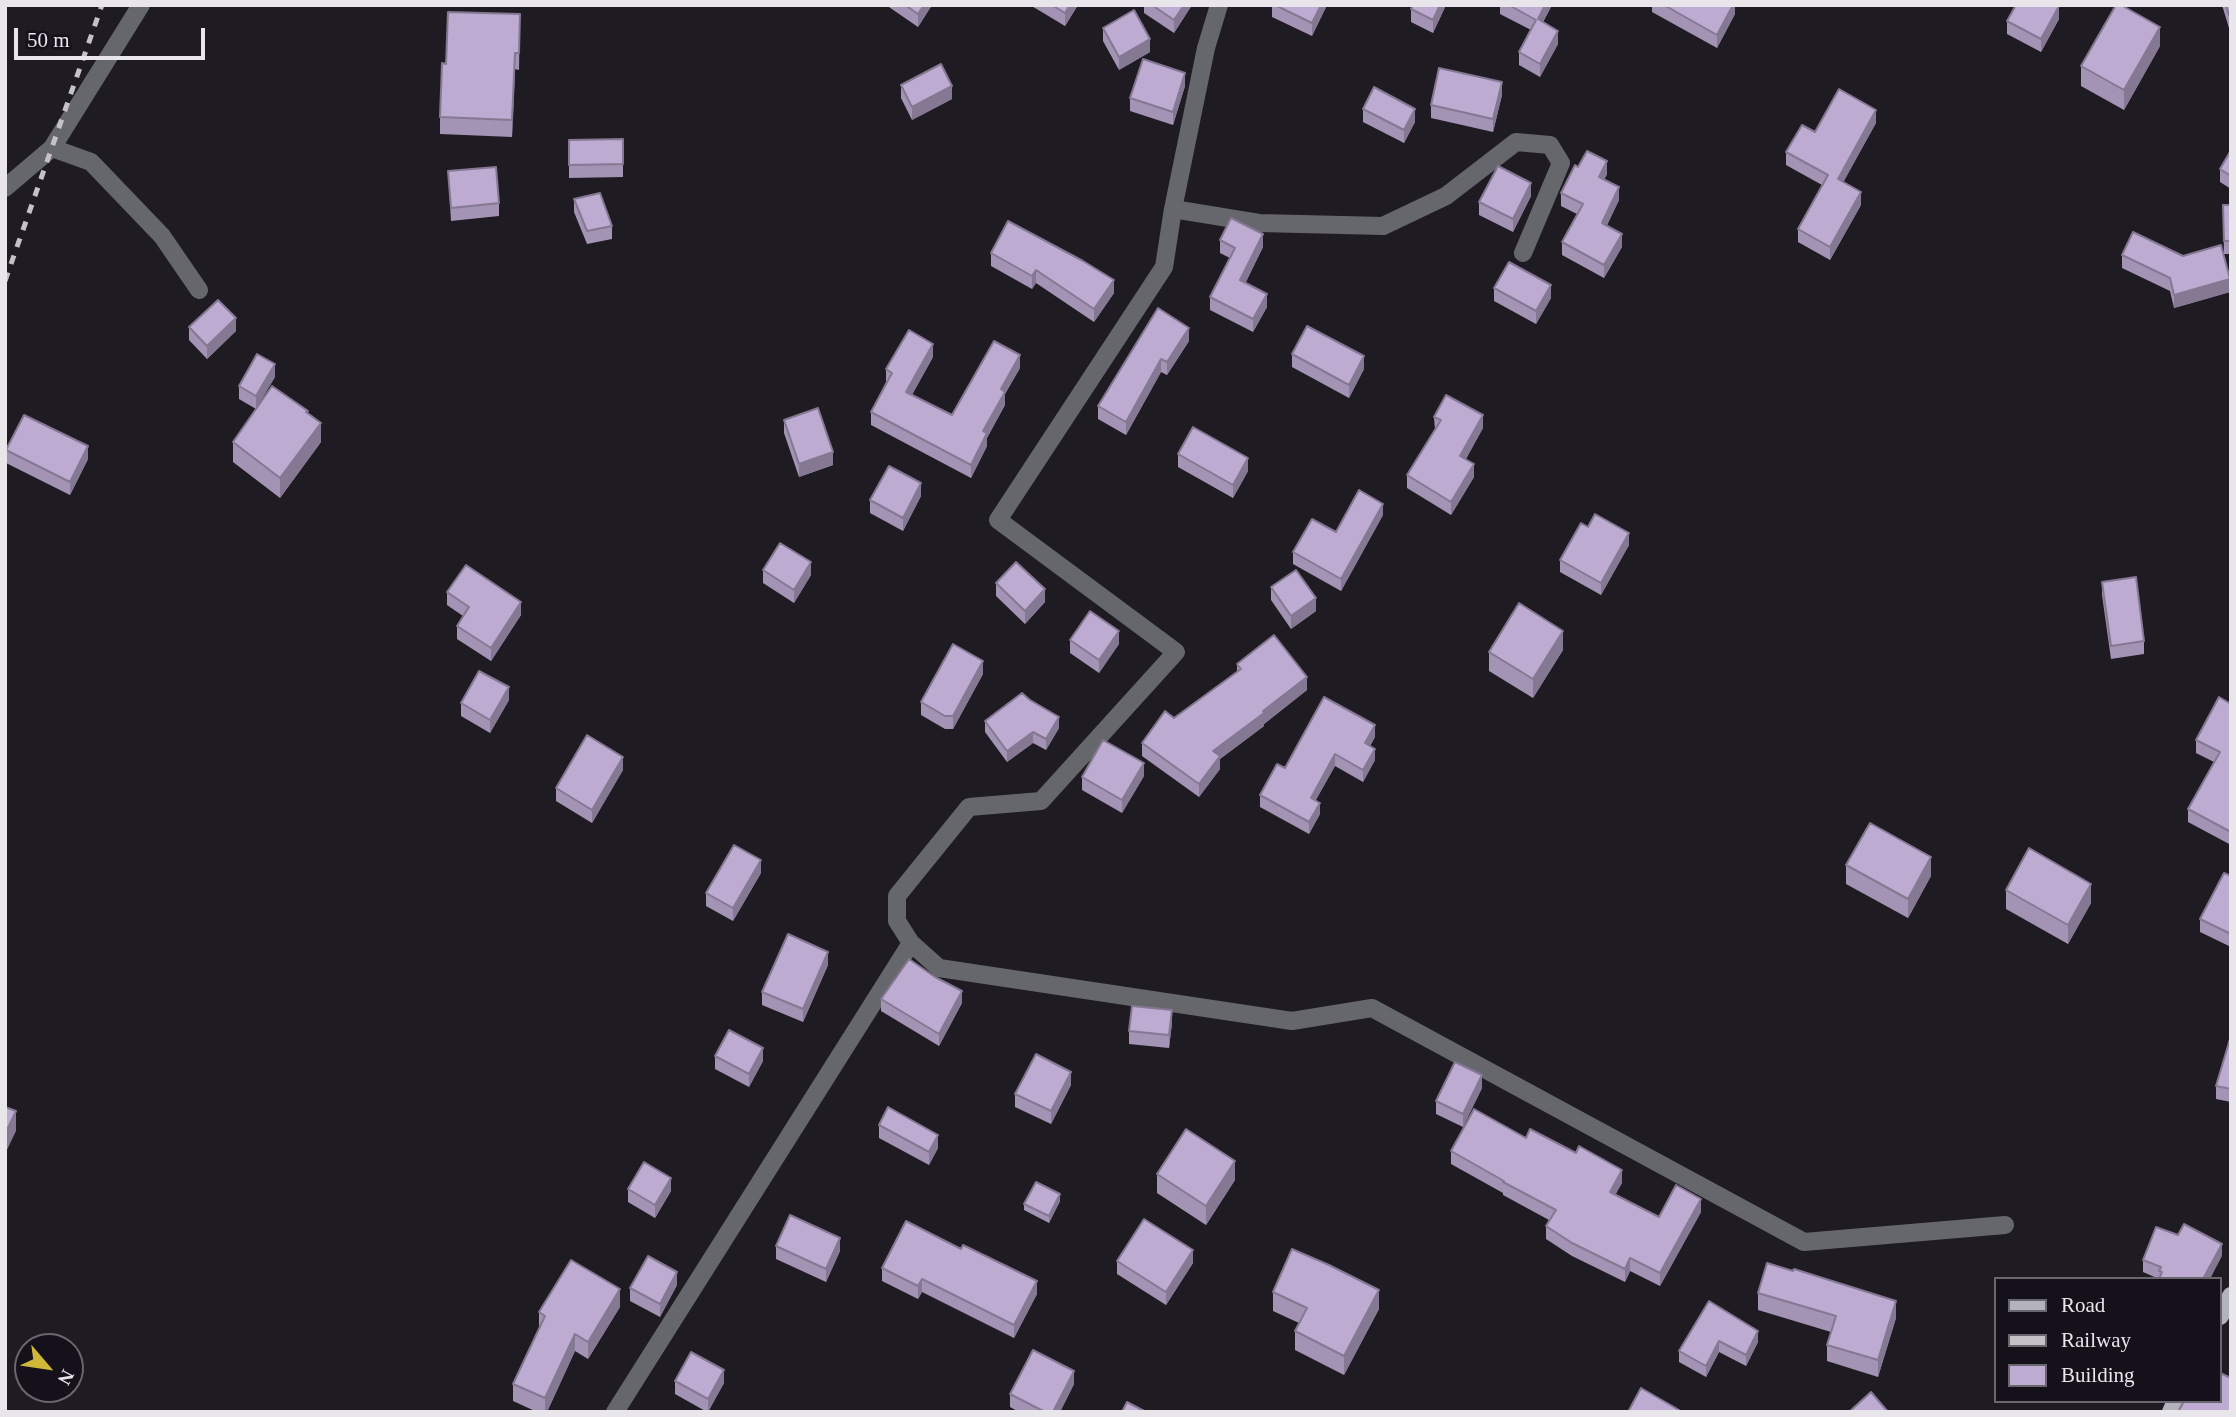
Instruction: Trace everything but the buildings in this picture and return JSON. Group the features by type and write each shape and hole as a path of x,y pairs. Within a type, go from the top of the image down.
{"main road":[{"path":"2222,1312 2231,1296"}],"street":[{"path":"5,188 52,148 141,5"},
{"path":"1219,5 1206,48 1164,267 998,520 1176,652 1041,801 969,807 897,897 897,921 911,943 939,968 1292,1021 1372,1008 1804,1242 2004,1225"},
{"path":"1173,209 1259,223 1382,226 1446,197 1516,142 1550,145 1561,163 1523,253"},
{"path":"52,148 91,162 162,236 200,290"},
{"path":"615,1412 911,943"}],"railway":[{"path":"5,281 102,5"}]}
